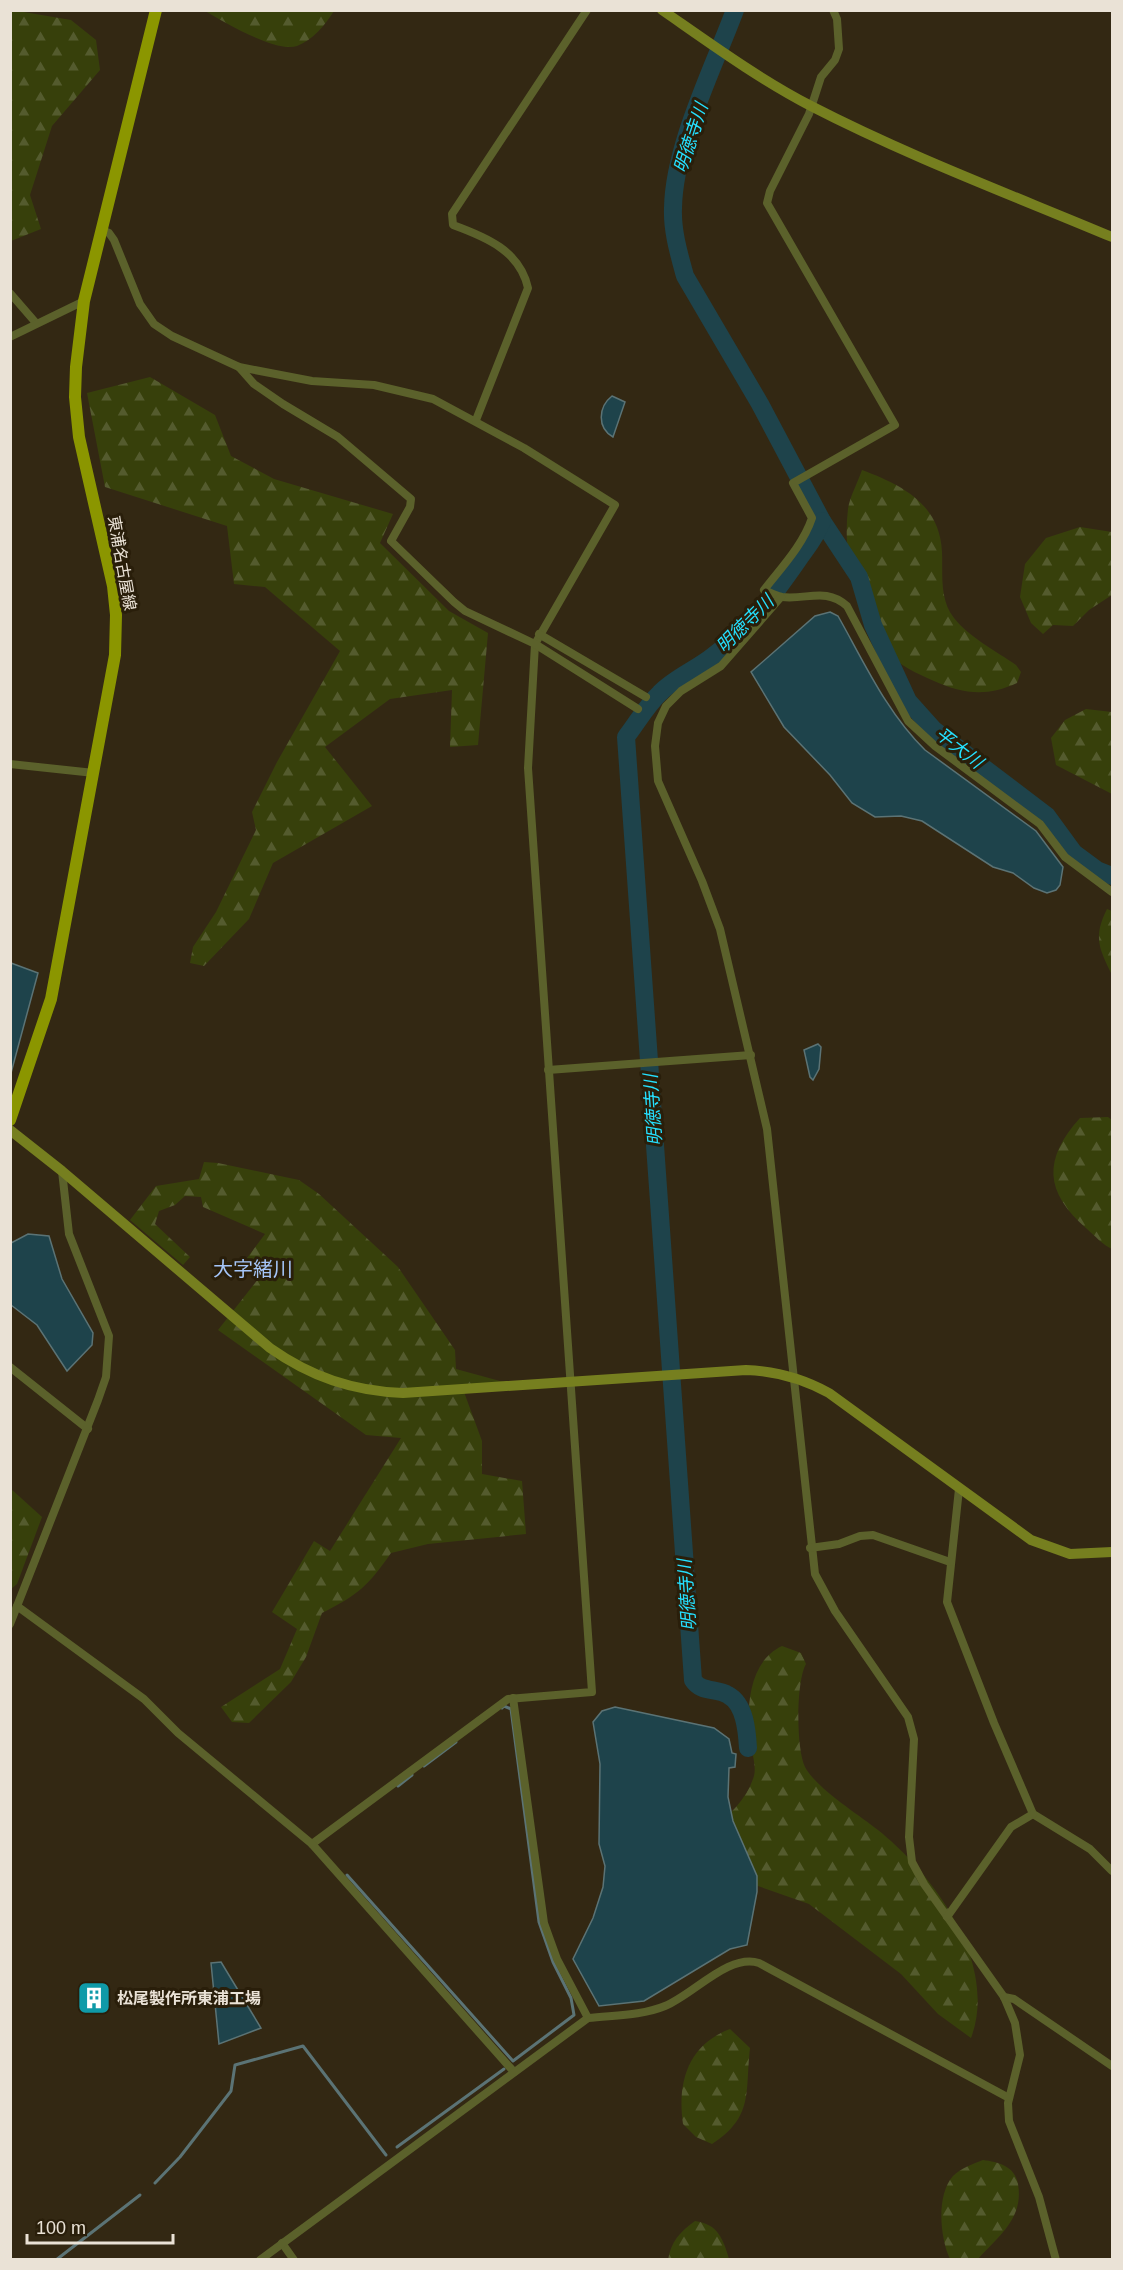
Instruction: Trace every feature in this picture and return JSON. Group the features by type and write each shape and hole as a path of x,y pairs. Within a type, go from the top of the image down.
{"main road":[{"name":"東浦名古屋線","path":"10,1120 51,999 115,655 116,615 106,554 80,437 75,397 78,337 84,301 156,10"}],"street":[{"path":"476,420 528,288 518,261 489,240 453,225 452,214 587,10"},
{"path":"662,10 724,54 812,106 871,135 1113,237"},
{"path":"833,10 837,19 839,49 836,60 821,77 812,106 770,191 767,203 895,425 793,483 812,518 808,530 764,590 780,597 825,594 839,599 847,606 909,722 935,746 1040,824 1065,857 1113,892"},
{"path":"102,230 109,233 114,240 140,304 154,324 172,336 239,367 312,381 374,385 408,391 433,399 476,420 568,474 615,505 535,644 528,768 592,1692 513,1698 502,1703 312,1844"},
{"path":"10,293 36,323"},
{"path":"10,337 84,301"},
{"path":"239,367 254,384 338,437 411,499 410,507 391,541 454,602 465,611 535,644 638,709"},
{"path":"780,597 721,666 681,691 666,706 657,723 655,746 658,781 702,881 720,929 767,1129 779,1222 810,1548 815,1574 824,1593 908,1716 914,1739 910,1851 917,1872 1004,1997 1015,2023 1020,2055 1009,2098 1008,2112 1012,2132 1039,2197 1056,2259"},
{"path":"539,634 646,697"},
{"path":"10,764 94,773"},
{"path":"548,1070 751,1055"},
{"path":"10,1130 62,1171 270,1348 295,1366 325,1379 358,1389 404,1393 746,1370 792,1376 829,1393 959,1489 1043,1545 1070,1554 1113,1552"},
{"path":"10,1624 88,1429 106,1377 110,1351 109,1336 69,1234 62,1171"},
{"path":"10,1367 88,1429"},
{"path":"959,1489 947,1602 1033,1814 1090,1849 1113,1871"},
{"path":"810,1548 839,1544 860,1536 873,1535 950,1562"},
{"path":"17,1606 144,1699 178,1733 312,1844 514,2072"},
{"path":"513,1698 544,1923 557,1959 588,2018"},
{"path":"947,1917 1011,1827 1033,1814"},
{"path":"260,2259 588,2018 643,2012 667,2006 731,1965 753,1960 1009,2098"},
{"path":"1004,1997 1014,2000 1113,2066"},
{"path":"282,2243 294,2259"}],"green space":[{"path":"12,10 71,20 96,40 100,70 52,126 30,195 41,229 11,241"},
{"path":"334,10 318,32 297,46 288,47 250,35 205,11"},
{"path":"150,377 215,415 231,456 274,479 393,514 380,543 449,611 488,633 478,745 450,747 452,690 390,699 325,747 372,806 273,863 249,919 204,966 190,963 193,947 216,912 256,830 252,812 277,762 340,651 265,587 234,584 227,526 105,487 87,393"},
{"path":"862,470 891,482 916,499 926,509 940,535 943,586 949,611 967,631 1016,665 1021,672 1017,683 985,692 955,689 909,669 887,652 876,637 860,603 847,547 848,509"},
{"path":"1080,527 1112,532 1112,595 1089,610 1073,626 1053,625 1043,634 1031,623 1020,597 1025,564 1046,538"},
{"path":"1086,709 1112,712 1112,794 1056,765 1051,738 1065,720"},
{"path":"1107,909 1112,911 1112,975 1099,942 1100,927"},
{"path":"1108,1117 1112,1120 1112,1249 1073,1215 1056,1188 1054,1175 1059,1147 1080,1118"},
{"path":"204,1162 299,1180 319,1194 398,1267 455,1350 456,1369 511,1384 464,1392 482,1441 482,1474 522,1481 526,1534 428,1544 391,1553 376,1574 361,1589 345,1601 322,1613 306,1657 291,1682 249,1723 232,1722 221,1707 280,1669 297,1629 272,1612 314,1541 330,1551 401,1438 366,1435 218,1330 259,1278 244,1262 265,1234 203,1207 201,1197 185,1196 175,1205 159,1211 155,1224 190,1257 183,1265 130,1220 156,1186 199,1179"},
{"path":"10,1488 42,1517 17,1584 11,1589"},
{"path":"782,1646 801,1653 806,1664 800,1685 798,1715 800,1746 805,1767 828,1792 899,1849 920,1871 956,1923 969,1951 976,1980 977,2009 971,2038 938,2014 901,1974 809,1904 758,1886 728,1866 712,1830 737,1806 751,1784 755,1771 749,1735 750,1697 757,1672 763,1662"},
{"path":"730,2029 750,2048 747,2091 741,2113 735,2124 712,2144 696,2137 683,2124 684,2080 688,2067 704,2045"},
{"path":"983,2160 1005,2166 1016,2178 1019,2196 1014,2217 978,2259 950,2259 942,2229 944,2194 956,2173"},
{"path":"695,2221 714,2229 729,2259 668,2260 671,2247 677,2238"}],"water":[{"path":"612,396 625,402 613,437 604,428 601,417 604,406"},
{"path":"830,612 838,616 867,669 911,736 925,750 1036,831 1063,867 1060,885 1056,890 1047,893 1034,888 1013,873 993,867 922,821 901,816 875,817 852,803 830,775 784,727 751,672 815,616"},
{"path":"10,963 38,973 11,1073"},
{"path":"818,1044 821,1047 819,1069 813,1080 810,1077 804,1050"},
{"path":"28,1234 49,1236 62,1279 93,1333 92,1345 67,1371 37,1325 11,1305 11,1243"},
{"path":"615,1707 714,1728 729,1739 732,1753 736,1754 735,1767 729,1768 728,1797 733,1821 757,1876 757,1892 747,1945 730,1949 644,2001 599,2006 573,1959 593,1918 603,1887 605,1866 599,1844 600,1764 593,1722 602,1711"},
{"path":"221,1962 261,2028 219,2044 211,1963"}],"waterway":[{"name":"明徳寺川","path":"735,10 687,134 675,184 674,225 685,276 760,404 822,521 859,577 873,625 908,701 934,730 1047,816 1074,853 1097,870 1112,876"},
{"name":"明徳寺川","path":"748,1748 744,1718 734,1699 724,1693 700,1687 693,1680 626,737 651,703 666,688 726,646 749,624 789,573 814,537 822,521"},
{"path":"347,1875 513,2061 574,2015 571,1998 553,1962 539,1922 511,1709 504,1706 502,1708"},
{"path":"424,1766 456,1742"},
{"path":"398,1786 412,1775"},
{"path":"155,2183 180,2157 231,2091 235,2065 303,2046 386,2155"},
{"path":"397,2147 504,2069"},
{"path":"56,2260 140,2195"}],"place":[{"name":"松尾製作所東浦工場","path":"94,1998"}],"district":[{"name":"大字緒川","path":"253,1269"}],"water label":[{"name":"平大川","path":"959,748"}]}
